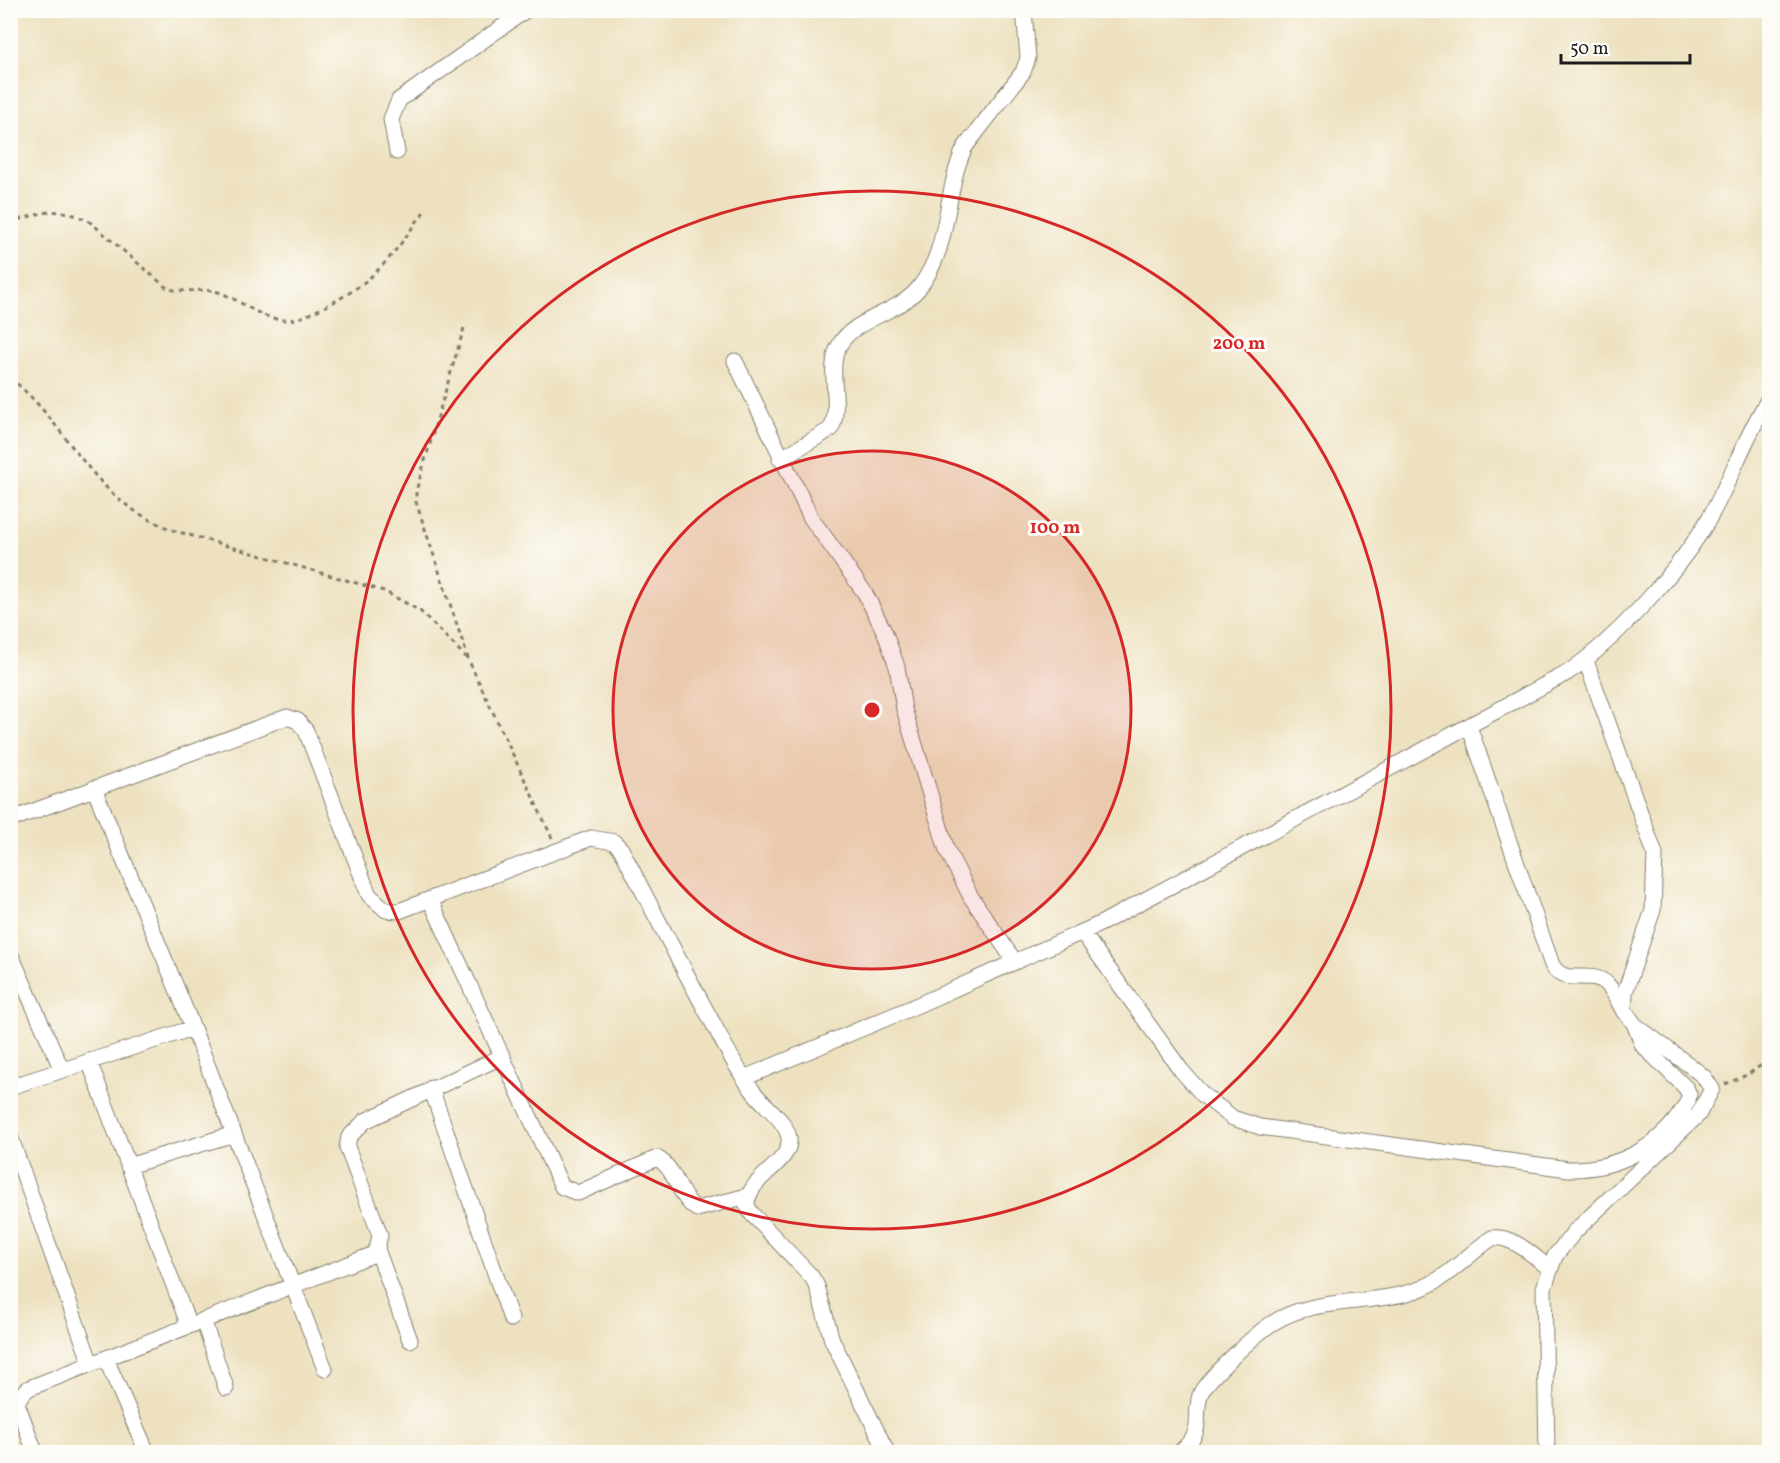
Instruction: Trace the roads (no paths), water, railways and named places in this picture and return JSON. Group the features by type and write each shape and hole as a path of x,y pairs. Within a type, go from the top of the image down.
{"street":[{"path":"397,152 391,119 399,100 526,10"},
{"path":"780,459 831,429 836,411 836,356 839,344 855,330 911,296 935,260 943,241 959,160 965,147 1023,72 1028,58 1024,10"},
{"path":"735,361 780,459 816,526 865,593 885,633 897,667 904,709 947,850 971,897 1015,962"},
{"path":"744,1078 1082,932 1469,726 1586,661 1628,621 1700,533 1770,397"},
{"path":"1547,1452 1543,1300 1549,1268 1561,1247 1575,1231 1698,1114 1712,1089 1704,1077 1631,1021 1624,1010 1625,992 1653,910 1655,854 1586,661"},
{"path":"10,820 287,717 298,721 306,731 369,895 386,910 399,911 591,838 614,842 621,849 744,1078 789,1136 789,1146 783,1156 751,1188 747,1196 747,1205 811,1276 817,1286 832,1340 887,1452"},
{"path":"1082,932 1188,1078 1226,1114 1260,1127 1568,1169 1606,1166 1633,1156 1653,1142 1688,1101 1689,1094 1686,1088 1643,1046 1611,989 1602,981 1566,977 1552,965 1469,726"},
{"path":"94,788 193,1028 325,1369"},
{"path":"430,899 562,1187 569,1192 578,1193 657,1158 664,1162 686,1199 697,1209 747,1196"},
{"path":"10,953 62,1070"},
{"path":"10,1087 193,1028"},
{"path":"35,1452 17,1403 21,1395 29,1388 292,1284 372,1255 377,1249 380,1235 347,1147 349,1137 365,1120 503,1056"},
{"path":"89,1061 128,1166 226,1388"},
{"path":"431,1088 511,1319"},
{"path":"128,1166 234,1134"},
{"path":"10,1136 91,1364"},
{"path":"1180,1452 1196,1433 1200,1395 1204,1387 1252,1339 1284,1317 1418,1290 1446,1275 1492,1238 1501,1237 1510,1241 1549,1268"},
{"path":"377,1249 410,1340"},
{"path":"106,1359 146,1450"}]}
